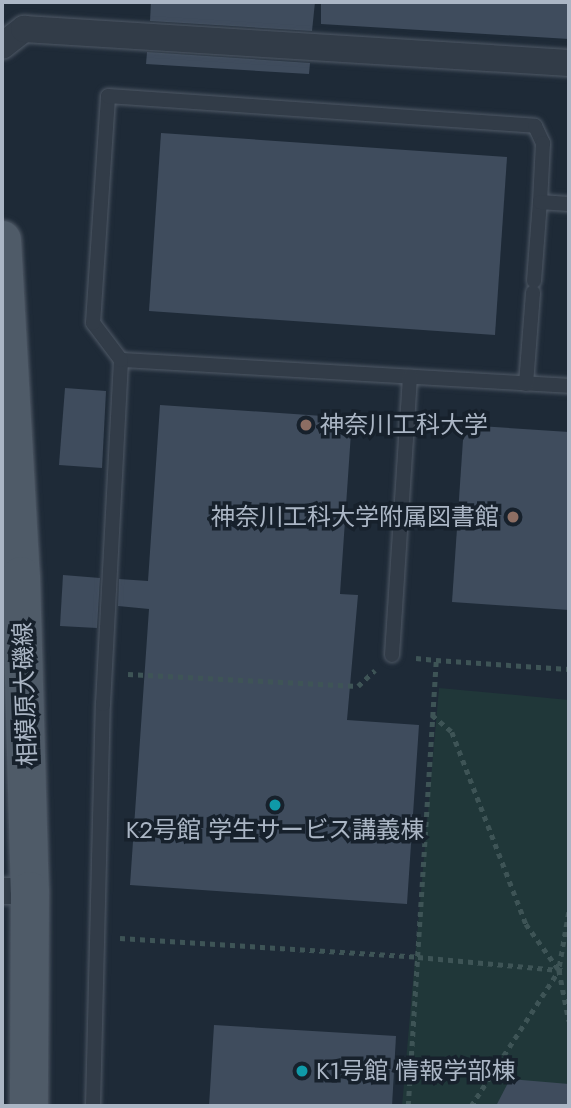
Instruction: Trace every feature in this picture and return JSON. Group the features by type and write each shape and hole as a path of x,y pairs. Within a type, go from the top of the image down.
{"main road":[{"name":"相模原大磯線","path":"2,240 16,891 29,1106"}],"street":[{"path":"2,46 24,29 569,63"}],"lane":[{"path":"93,1106 105,672 121,360 93,323 108,96 535,126 543,143 526,384"},
{"path":"540,202 569,204"},
{"path":"121,360 569,386"},
{"path":"392,655 410,377"}],"path":[{"path":"105,672 358,686 392,655"},
{"path":"408,1106 436,660 569,669"},
{"path":"432,715 452,732 526,924 559,971"},
{"path":"569,912 559,971 569,1021"},
{"path":"97,936 418,957 569,971"},
{"path":"471,1106 559,971"}],"green space":[{"path":"439,688 569,700 569,1106 402,1106"}],"building":[{"path":"151,2 315,2 312,31 150,21"},
{"path":"321,2 569,2 569,39 321,24"},
{"path":"147,52 310,63 309,74 146,64"},
{"path":"161,133 507,157 495,335 149,311"},
{"path":"65,388 106,391 102,468 59,465"},
{"path":"160,405 352,418 340,594 358,595 347,720 419,725 407,904 130,885 149,609 118,606 119,579 148,581"},
{"name":"神奈川工科大学附属図書館","path":"464,425 569,432 569,610 452,602"},
{"path":"63,575 100,578 97,628 60,626"},
{"name":"K1号館 情報学部棟","path":"214,1025 396,1036 392,1106 209,1106"},
{"path":"510,1079 569,1084 569,1106 496,1106"}],"place":[{"name":"神奈川工科大学","path":"306,425"},
{"name":"神奈川工科大学附属図書館","path":"513,517"},
{"name":"K2号館 学生サービス講義棟","path":"275,805"},
{"name":"K1号館 情報学部棟","path":"302,1071"}]}
